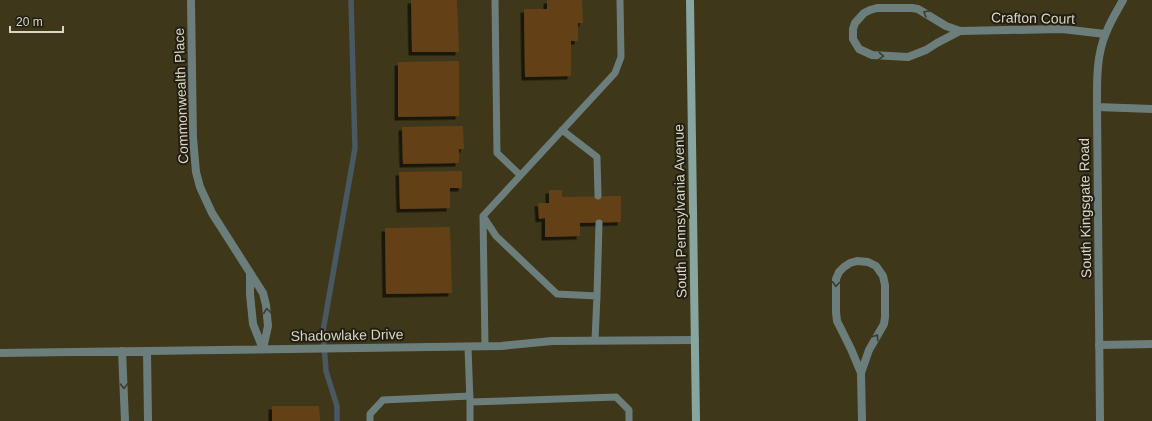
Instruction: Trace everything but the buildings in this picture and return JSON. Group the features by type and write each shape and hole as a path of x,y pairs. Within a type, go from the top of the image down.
{"main road":[{"name":"South Pennsylvania Avenue","path":"690,0 696,421"}],"street":[{"name":"Commonwealth Place","path":"191,0 193,138 196,172 200,187 212,213 263,292 268,326 263,350"},
{"name":"South Kingsgate Road","path":"1100,421 1097,74 1105,34 1123,0"},
{"name":"Crafton Court","path":"960,31 936,43 926,50 908,57 872,55 859,49 853,39 853,29 855,23 864,13 877,8 918,9 946,26 960,31 1062,29 1105,34"},
{"path":"1097,107 1152,109"},
{"path":"861,373 838,325 836,312 836,279 839,272 844,267 857,261 868,262 876,266 883,276 885,285 884,324 869,350 861,373 862,421"},
{"path":"250,273 250,294 253,324 263,350"},
{"name":"Shadowlake Drive","path":"0,353 510,346 552,341 695,340"},
{"path":"1099,345 1152,344"},
{"path":"122,351 125,421"},
{"path":"147,351 148,421"}],"lane":[{"path":"495,0 497,153 520,175"},
{"path":"485,346 483,216 616,73 620,57 620,0"},
{"path":"562,130 597,157 598,196"},
{"path":"483,216 496,236 558,294 597,296"},
{"path":"595,340 598,223"},
{"path":"468,346 470,421"},
{"path":"370,421 370,414 383,400 616,397 629,410 630,421"}],"waterway":[{"path":"337,421 337,406 326,371 323,331 355,148 351,0"}]}
